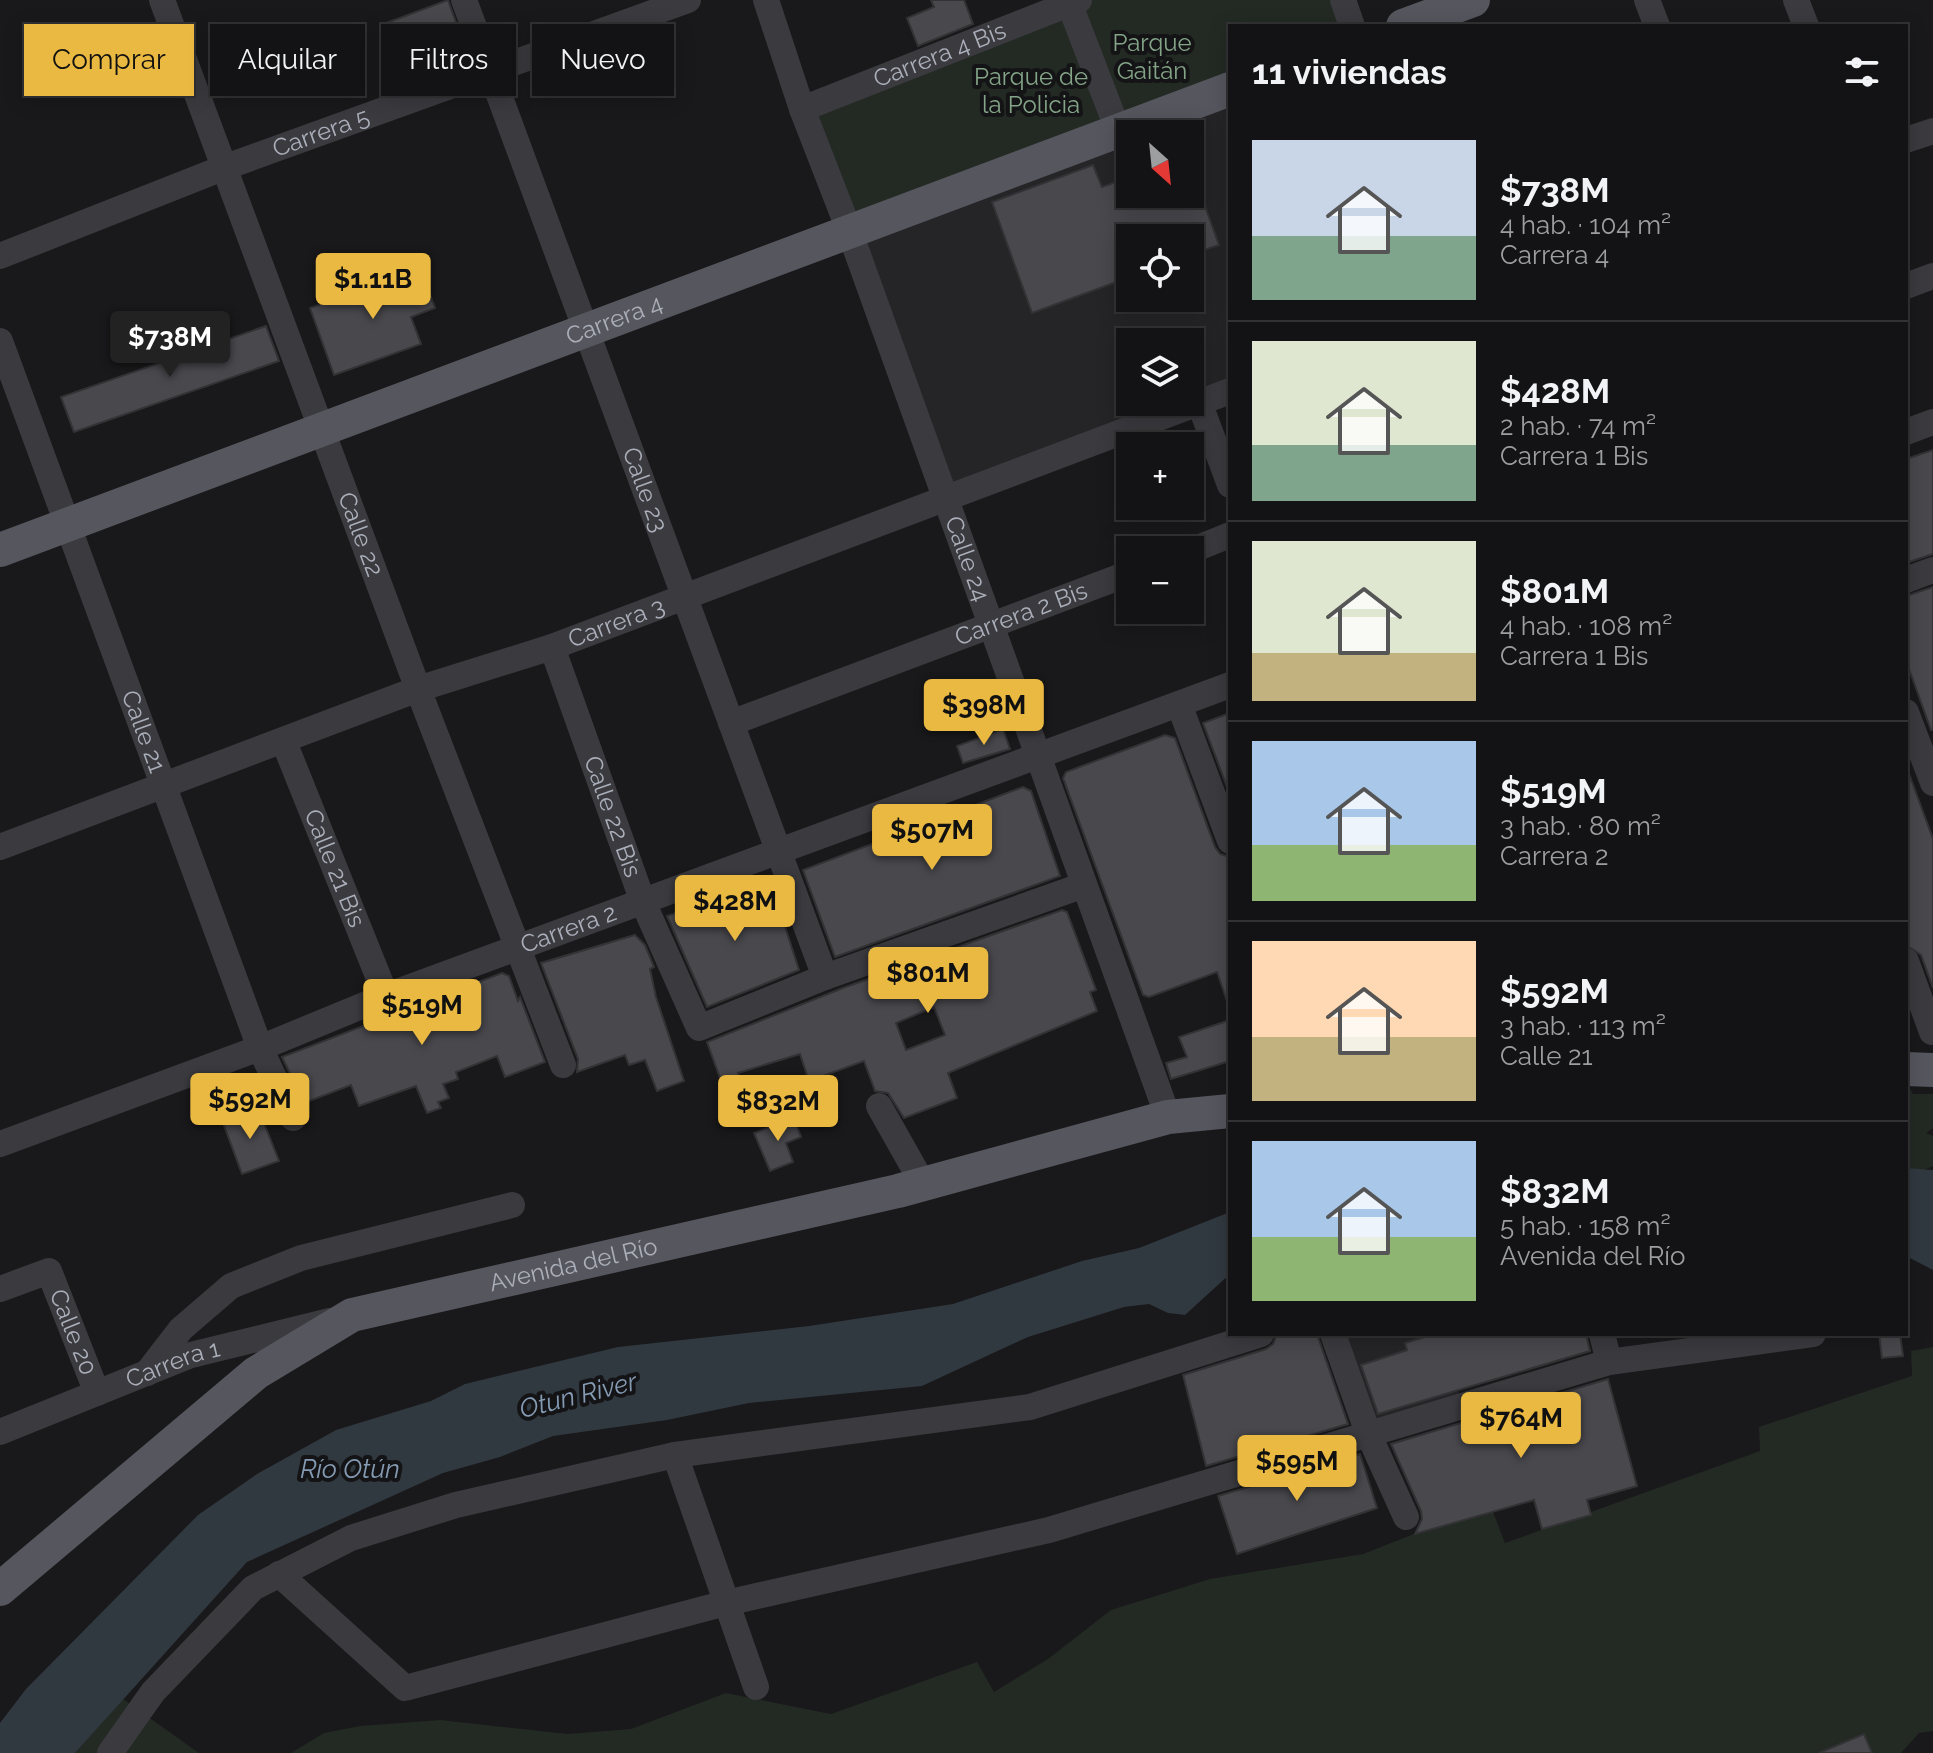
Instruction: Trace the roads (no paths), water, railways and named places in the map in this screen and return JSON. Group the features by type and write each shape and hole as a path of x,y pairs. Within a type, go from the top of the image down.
{"main road":[{"path":"1408,24 1473,0"},
{"name":"Carrera 4","path":"1145,120 1228,90"},
{"name":"Carrera 4","path":"0,550 1116,131"},
{"path":"1908,1069 1933,1070"},
{"name":"Avenida del Río","path":"0,1589 256,1373 352,1315 923,1184 1168,1117 1228,1111"}],"street":[{"name":"Calle 22","path":"162,0 418,689 563,1065"},
{"name":"Calle 23","path":"464,0 473,24"},
{"name":"Carrera 5","path":"516,62 688,0"},
{"name":"Calle 24","path":"766,0 802,109 849,230 1168,1117"},
{"path":"1343,0 1351,24"},
{"path":"1647,0 1656,24"},
{"path":"1796,0 1805,24"},
{"name":"Carrera 4 Bis","path":"802,109 1072,1"},
{"path":"1072,1 1116,124"},
{"name":"Carrera 5","path":"0,256 223,168 421,96"},
{"name":"Calle 23","path":"499,96 825,977"},
{"path":"1908,139 1933,131"},
{"path":"1908,285 1933,276"},
{"name":"Calle 21","path":"0,341 260,1048 293,1118"},
{"name":"Carrera 3","path":"1204,400 1228,392"},
{"path":"1204,415 1228,480"},
{"name":"Carrera 3","path":"0,847 418,689 552,647 1161,416"},
{"path":"1908,431 1933,422"},
{"path":"1204,545 1228,536"},
{"path":"1908,579 1933,570"},
{"name":"Carrera 2 Bis","path":"731,723 1116,578"},
{"name":"Calle 22 Bis","path":"552,647 643,902 699,1028 825,977"},
{"name":"Carrera 2","path":"0,1144 260,1048 518,946 779,854 1228,686"},
{"path":"1179,704 1228,836"},
{"path":"1914,721 1933,783"},
{"name":"Calle 21 Bis","path":"284,742 386,996"},
{"path":"825,977 1084,885"},
{"path":"1908,966 1932,1032"},
{"path":"879,1106 923,1184"},
{"path":"147,1373 181,1329 231,1286 301,1258 512,1205"},
{"name":"Calle 20","path":"0,1289 49,1271 97,1393"},
{"name":"Carrera 1","path":"0,1432 191,1355 352,1315"},
{"path":"110,1753 153,1692 253,1588 351,1538 456,1505 675,1455 1019,1409 1255,1336"},
{"path":"1334,1336 1368,1433 1406,1517"},
{"path":"1602,1336 1609,1362"},
{"path":"279,1574 405,1688 726,1603 1049,1530 1609,1362 1798,1336"},
{"path":"675,1455 756,1687"}],"water":[{"path":"1908,1168 1933,1170 1933,1270 1908,1257"},
{"name":"Río Otún","path":"1228,1213 1228,1276 1185,1315 1168,1313 1149,1304 1124,1307 1028,1337 922,1386 749,1403 667,1420 553,1436 500,1457 443,1473 247,1562 75,1753 0,1753 0,1723 26,1689 198,1515 257,1474 336,1430 431,1401 465,1384 618,1347 809,1326 953,1304 1082,1261 1139,1248"}],"park label":[{"name":"Parque Gaitán","path":"1152,57"},
{"name":"Parque de la Policia","path":"1031,91"}],"water label":[{"name":"Otun River","path":"578,1395"}]}
